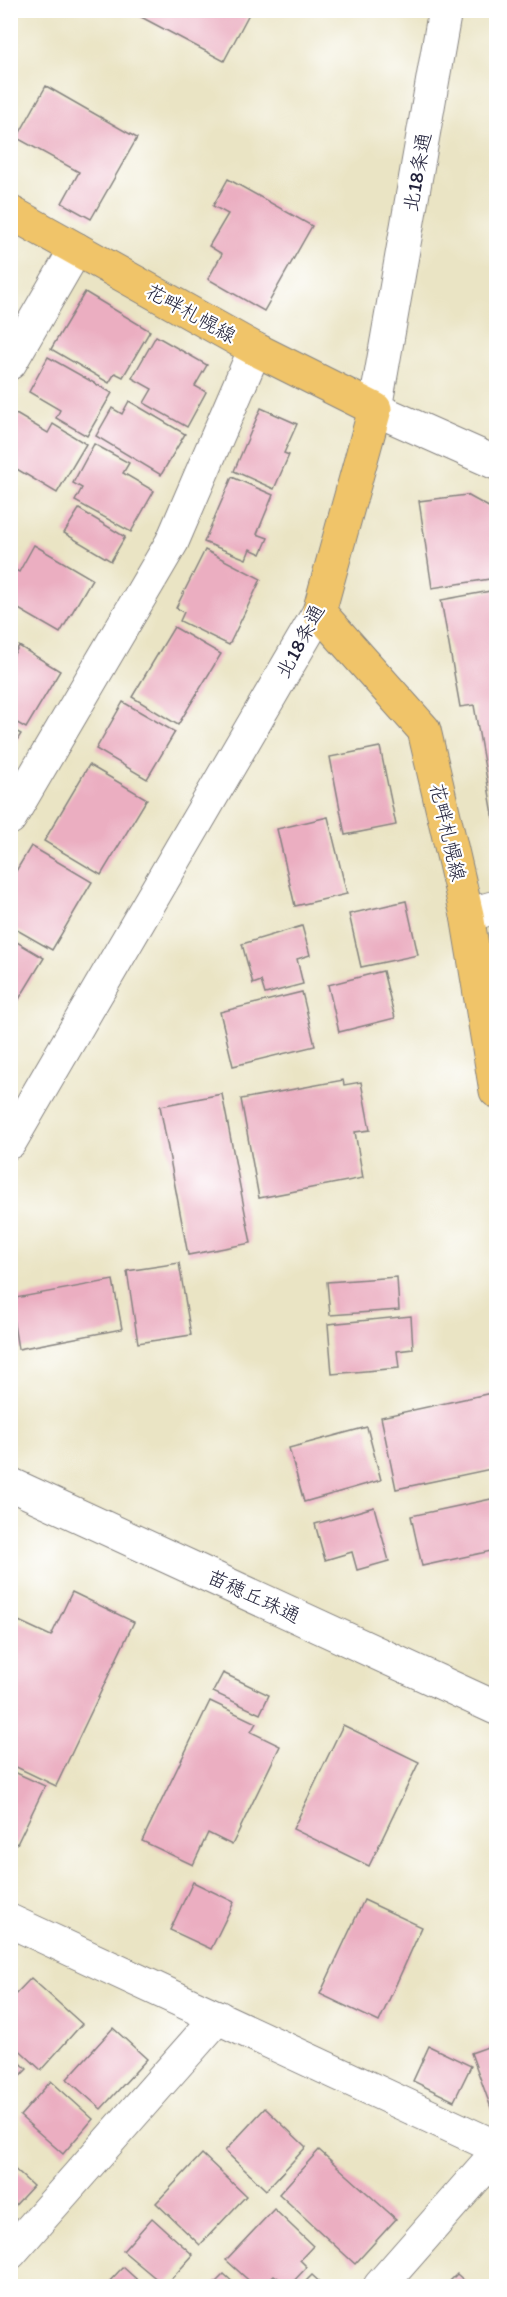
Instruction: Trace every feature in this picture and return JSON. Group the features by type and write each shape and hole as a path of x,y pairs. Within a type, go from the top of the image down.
{"main road":[{"name":"花畔札幌線","path":"10,212 255,349 375,409"},
{"name":"北18条通","path":"319,612 375,409"},
{"name":"花畔札幌線","path":"319,612 424,730 482,911 496,1091"}],"street":[{"name":"北18条通","path":"375,409 445,10"},
{"path":"10,363 76,249"},
{"path":"10,818 172,542 255,349"},
{"path":"375,409 496,462"},
{"name":"北18条通","path":"10,1142 319,612"},
{"name":"苗穂丘珠通","path":"10,1484 496,1708"},
{"path":"10,1921 496,2146"},
{"path":"10,2253 218,2017"},
{"path":"380,2286 496,2154"}],"building":[{"path":"128,10 251,10 224,61"},
{"path":"46,86 137,138 91,219 62,203 79,172 17,138"},
{"path":"228,179 312,226 264,311 208,279 222,254 209,246 228,214 213,206"},
{"path":"85,292 150,331 123,377 115,373 109,383 51,349"},
{"path":"156,336 207,365 195,386 206,392 187,427 144,403 152,389 132,378"},
{"path":"48,357 112,393 87,436 56,418 60,410 29,392"},
{"path":"129,401 185,434 161,475 96,436 112,408 122,414"},
{"path":"261,408 297,424 284,453 289,455 274,489 234,471"},
{"path":"16,414 48,433 53,424 86,444 57,493 10,465 10,422"},
{"path":"94,444 129,463 123,473 154,491 131,532 75,501 82,488 73,483"},
{"path":"232,477 273,495 257,534 268,538 261,554 250,549 246,559 204,542"},
{"path":"467,495 496,511 496,578 432,588 419,501"},
{"path":"79,509 125,537 111,561 64,533"},
{"path":"34,545 92,579 60,633 10,604 10,567 19,572"},
{"path":"205,550 261,579 229,645 180,621 184,612 176,608"},
{"path":"496,590 495,826 474,705 460,707 441,600"},
{"path":"174,627 221,654 178,725 132,697"},
{"path":"19,646 60,671 26,728 10,719 10,660"},
{"path":"123,702 175,732 147,779 96,749"},
{"path":"10,728 21,734 10,751"},
{"path":"380,747 396,825 345,835 330,757"},
{"path":"89,765 147,799 101,875 44,841"},
{"path":"328,817 347,894 295,906 277,829"},
{"path":"31,846 92,882 52,950 10,926 10,881"},
{"path":"406,901 418,955 361,967 349,914"},
{"path":"302,926 310,955 297,959 303,984 265,994 261,981 253,984 242,944"},
{"path":"10,938 44,958 10,1014"},
{"path":"383,971 395,1018 339,1032 328,985"},
{"path":"302,992 315,1046 233,1066 220,1012"},
{"path":"343,1080 344,1085 361,1082 370,1130 355,1132 363,1178 259,1198 241,1099"},
{"path":"222,1094 251,1243 188,1255 160,1106"},
{"path":"179,1263 191,1335 138,1343 127,1271"},
{"path":"397,1277 399,1310 330,1315 327,1282"},
{"path":"113,1280 122,1329 18,1349 10,1299"},
{"path":"411,1316 413,1349 397,1351 399,1368 332,1374 328,1324"},
{"path":"496,1392 496,1468 396,1489 381,1417"},
{"path":"367,1427 381,1480 304,1502 289,1448"},
{"path":"496,1498 496,1550 422,1566 411,1516"},
{"path":"374,1507 389,1561 357,1570 352,1552 325,1560 315,1524"},
{"path":"72,1592 134,1622 56,1786 10,1764 10,1617 51,1636"},
{"path":"223,1673 269,1695 260,1714 213,1692"},
{"path":"210,1701 256,1723 251,1732 280,1746 232,1845 208,1833 193,1865 142,1841"},
{"path":"343,1725 419,1762 369,1866 293,1829"},
{"path":"10,1770 45,1786 17,1844 10,1840"},
{"path":"193,1882 234,1902 211,1949 170,1930"},
{"path":"364,1900 422,1927 379,2022 320,1994"},
{"path":"31,1978 82,2024 41,2070 10,2041 10,2000"},
{"path":"113,2028 147,2059 101,2109 67,2079"},
{"path":"496,2044 496,2115 494,2116 471,2053"},
{"path":"429,2046 471,2066 454,2101 413,2081"},
{"path":"10,2053 27,2069 10,2086"},
{"path":"51,2081 93,2119 63,2154 20,2116"},
{"path":"265,2108 306,2147 266,2190 225,2151"},
{"path":"319,2150 396,2219 355,2264 279,2194"},
{"path":"202,2154 246,2196 200,2245 156,2203"},
{"path":"10,2165 33,2186 10,2211"},
{"path":"274,2209 313,2246 300,2260 307,2267 289,2286 274,2275 263,2286 255,2286 226,2260"},
{"path":"152,2218 193,2255 165,2286 123,2251"},
{"path":"123,2267 144,2286 105,2286"},
{"path":"224,2274 237,2286 212,2286"},
{"path":"457,2274 470,2286 445,2286"},
{"path":"312,2275 324,2286 301,2286"}]}
